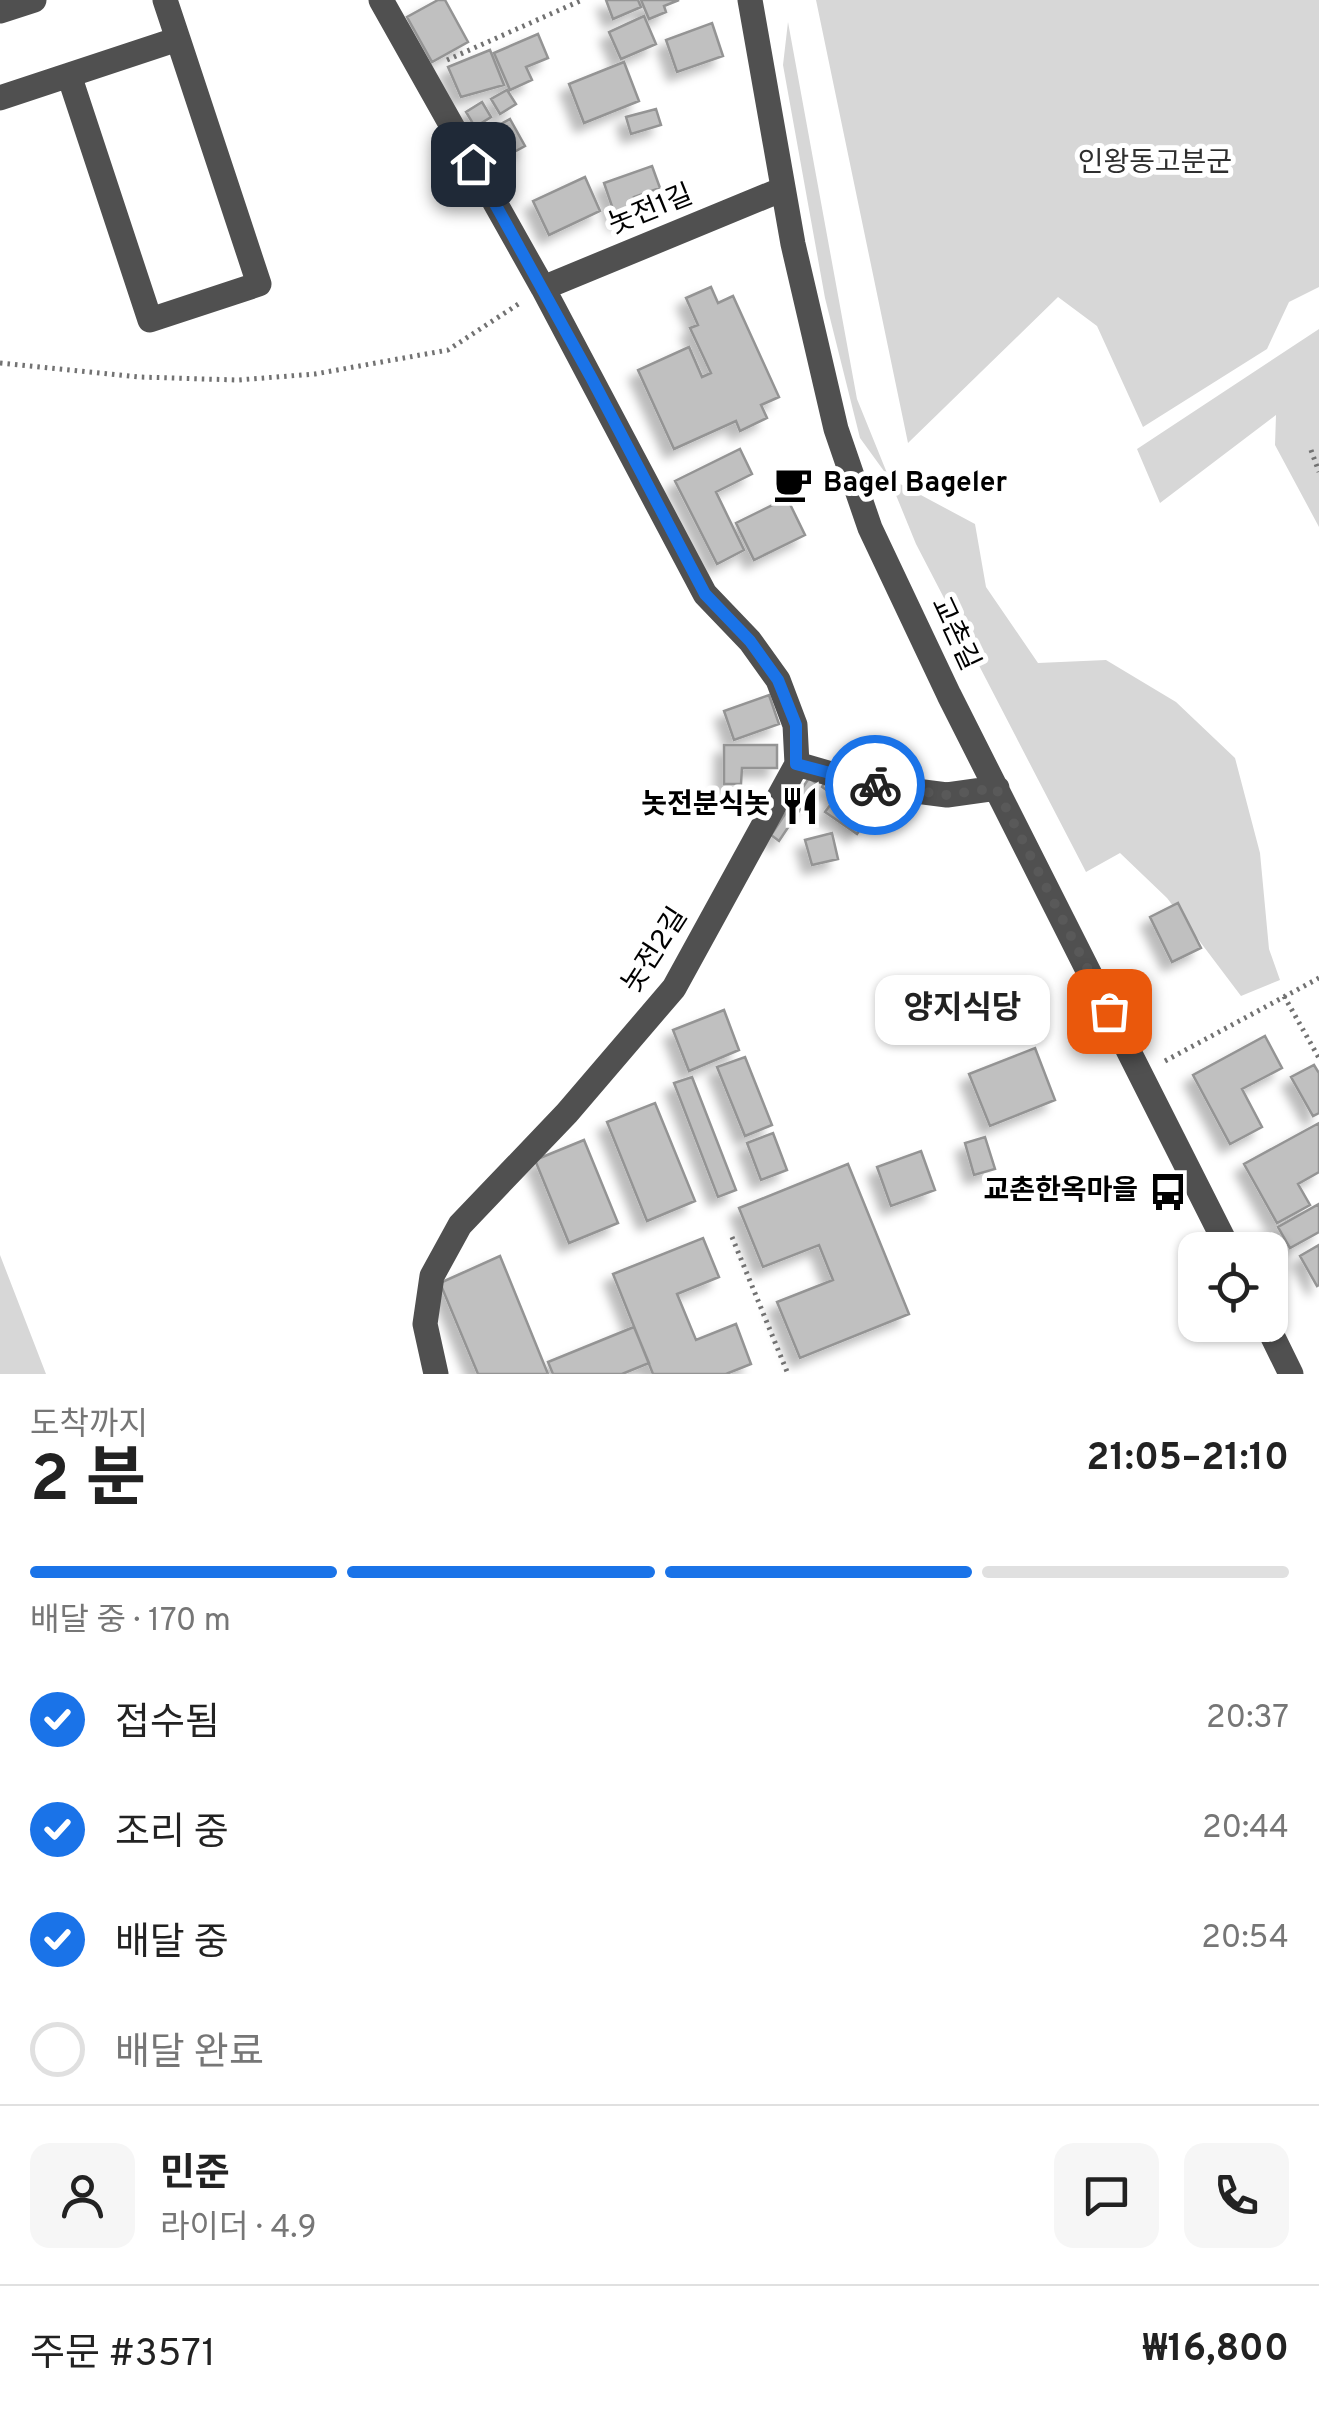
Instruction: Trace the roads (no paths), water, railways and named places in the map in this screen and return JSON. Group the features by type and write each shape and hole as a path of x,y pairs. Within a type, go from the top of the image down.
{"street":[{"path":"0,12 34,0"},
{"path":"69,75 150,320 259,284 165,0"},
{"path":"382,0 543,288 705,594 750,641 778,680 796,725 796,764 869,784 947,795 996,788"},
{"name":"교촌길","path":"750,0 792,244 836,429 870,528 1220,1232"},
{"path":"0,98 178,39"},
{"name":"놋전1길","path":"543,288 783,189"},
{"name":"놋전2길","path":"436,1374 425,1324 432,1276 460,1225 567,1113 674,988 796,764"},
{"path":"1276,1342 1292,1374"}],"place":[{"name":"Bagel Bageler","path":"793,484"},
{"name":"놋전분식놋","path":"800,806"},
{"name":"양지식당","path":"1109,1011"},
{"name":"교촌한옥마을","path":"1168,1192"}],"park label":[{"name":"인왕동고분군","path":"1155,164"}]}
